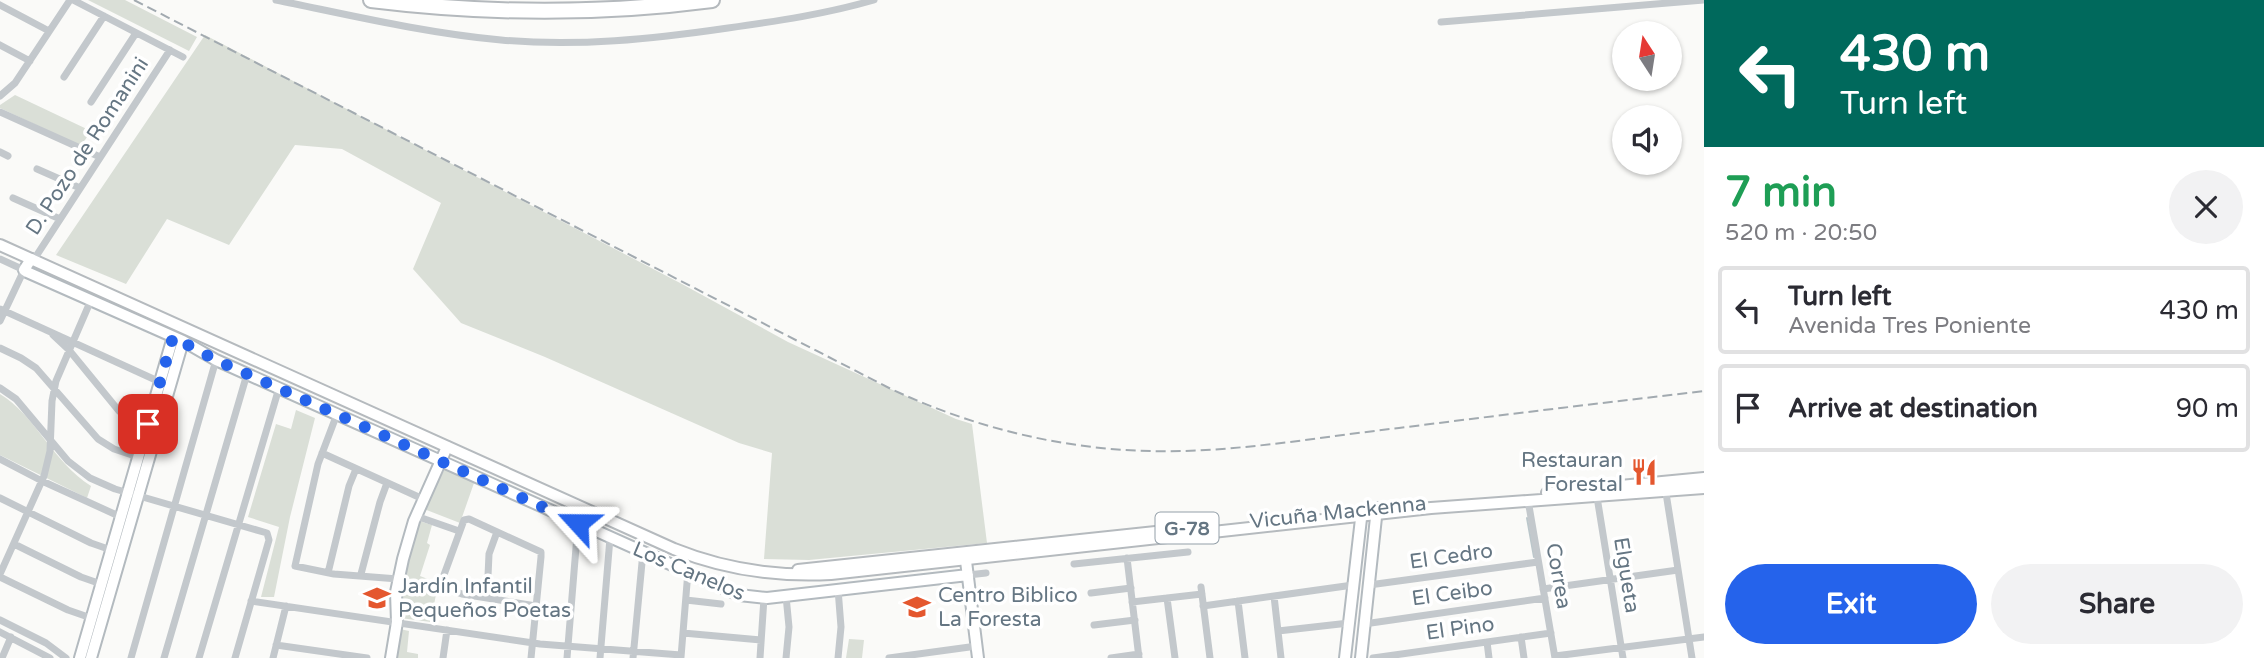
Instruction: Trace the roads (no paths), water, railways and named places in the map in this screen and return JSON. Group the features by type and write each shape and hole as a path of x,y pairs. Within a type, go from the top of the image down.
{"highway":[{"path":"371,0 459,9 543,12 631,9 712,0"}],"main road":[{"name":"Vicuña Mackenna","path":"0,245 685,554 722,566 763,573 831,575 966,556 1704,478"},
{"path":"32,260 24,270 178,339"},
{"path":"80,658 121,517 133,494 138,457 160,382 178,339"},
{"path":"91,658 133,494 178,339"},
{"name":"Los Canelos","path":"178,339 216,360 738,595 764,598 968,575"},
{"path":"391,658 397,622 398,579 415,516 447,447"},
{"name":"Vicuña Mackenna","path":"1377,511 1666,493 1704,488"},
{"path":"1361,658 1377,511"},
{"path":"1345,658 1362,513"},
{"path":"966,556 978,652"}],"street":[{"path":"0,96 8,90 30,61 71,0 183,57"},
{"path":"276,0 475,37 530,42 597,43 664,38 774,22 874,0"},
{"path":"1441,22 1704,0"},
{"path":"0,5 50,31"},
{"path":"64,78 104,16"},
{"path":"91,103 136,33"},
{"path":"0,46 30,61"},
{"name":"D. Pozo de Romanini","path":"32,260 170,50"},
{"path":"0,86 8,90"},
{"path":"0,112 100,157"},
{"path":"0,152 8,156"},
{"path":"37,169 80,188"},
{"path":"13,198 60,219"},
{"path":"0,259 24,270 2,310 0,321"},
{"path":"91,300 54,388 48,458 42,481 0,576 63,608 91,618"},
{"path":"2,310 160,382"},
{"path":"48,331 69,350 119,411 129,418 148,424"},
{"path":"0,348 29,363 98,439 114,449 138,457"},
{"path":"131,658 216,360"},
{"path":"164,658 247,373"},
{"path":"0,388 16,399 62,455 90,478 133,494 269,535 234,658"},
{"path":"199,658 279,388"},
{"path":"337,414 321,453 295,561 296,567 327,573 398,579"},
{"path":"36,423 51,420"},
{"path":"321,453 423,499"},
{"path":"48,458 62,455"},
{"path":"0,459 121,517"},
{"path":"327,573 349,485 356,469"},
{"path":"361,574 387,483"},
{"path":"1666,493 1692,658"},
{"name":"Elgueta","path":"1597,497 1623,658"},
{"path":"0,498 86,541 111,550"},
{"name":"Correa","path":"1528,500 1555,657"},
{"path":"415,516 458,531"},
{"path":"531,658 533,643 541,552 466,519 458,531 442,587 452,592 536,606"},
{"path":"567,658 578,523"},
{"path":"487,598 489,554 496,531"},
{"path":"600,658 610,538"},
{"path":"14,544 101,584"},
{"path":"634,655 642,552"},
{"path":"1074,564 1188,552"},
{"path":"1111,658 1139,656 1127,558"},
{"name":"El Cedro","path":"1369,585 1538,562"},
{"name":"El Ceibo","path":"1364,624 1678,570"},
{"path":"251,601 533,643 634,655 681,657 688,571"},
{"name":"Los Canelos","path":"968,575 986,573"},
{"path":"1203,606 1353,585"},
{"path":"1091,593 1131,588"},
{"path":"838,589 841,628 838,658"},
{"path":"1132,603 1201,591 1210,658"},
{"path":"786,596 789,627 786,658"},
{"path":"1274,596 1282,658"},
{"path":"760,658 764,598"},
{"path":"1167,598 1175,658"},
{"name":"Los Canelos","path":"686,600 722,604"},
{"path":"1238,601 1245,658"},
{"path":"273,658 286,606"},
{"path":"0,620 42,640 66,658"},
{"path":"1094,625 1135,620"},
{"path":"1278,631 1349,623"},
{"path":"443,658 447,630"},
{"path":"0,632 47,657"},
{"name":"El Pino","path":"1373,658 1551,633"},
{"path":"683,634 761,640"},
{"path":"2,658 11,637"},
{"path":"1521,637 1524,658"},
{"path":"1555,657 1704,637"},
{"path":"1487,642 1489,658"},
{"path":"276,645 367,658"},
{"path":"889,657 978,652"}],"waterway":[{"path":"1527,518 1534,557"}],"railway":[{"path":"134,0 891,389 961,417 997,428 1070,444 1108,449 1210,450 1704,391"}],"place":[{"name":"Restauran Forestal","path":"1644,472"},
{"name":"Jardín Infantil Pequeños Poetas","path":"377,598"},
{"name":"Centro Biblico La Foresta","path":"917,607"}]}
